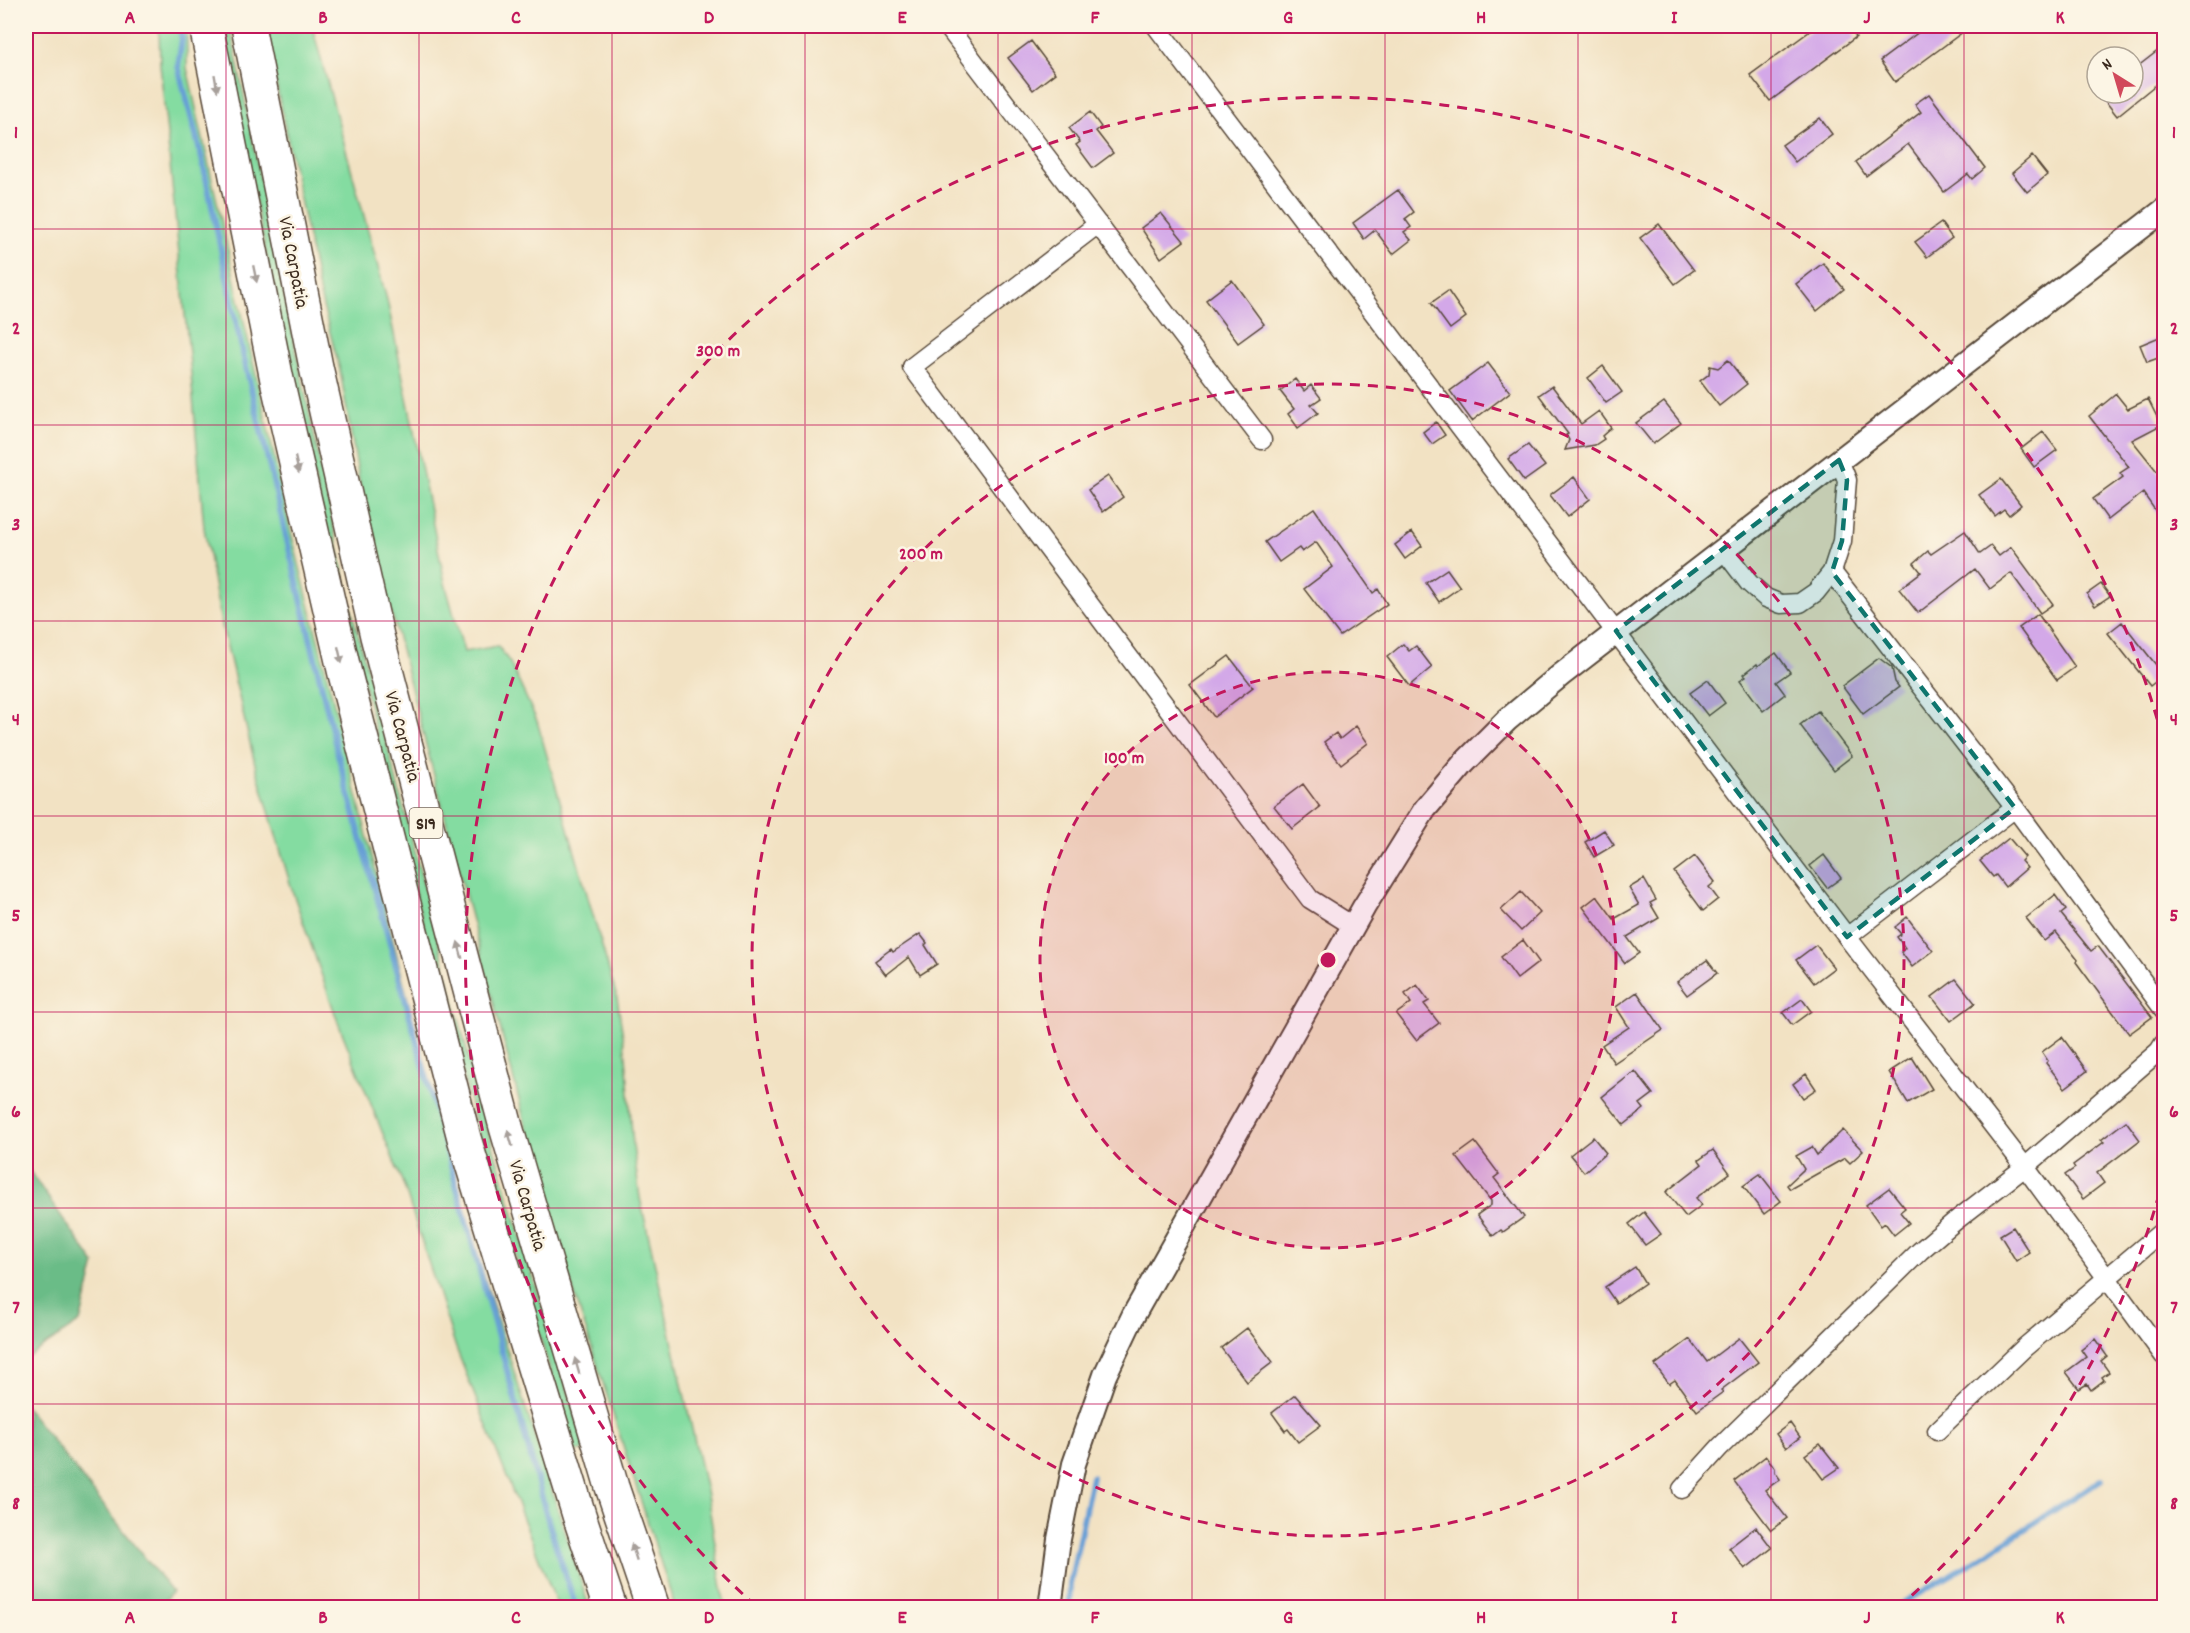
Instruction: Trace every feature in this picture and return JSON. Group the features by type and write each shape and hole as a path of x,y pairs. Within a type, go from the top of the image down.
{"highway":[{"name":"Via Carpatia","path":"206,26 277,380 351,697 464,1138 579,1515 610,1608"},
{"name":"Via Carpatia","path":"248,26 316,368 377,636 506,1127 612,1487 653,1608"}],"street":[{"path":"947,26 1262,441"},
{"path":"1156,26 1847,937 2025,1167 2164,1356"},
{"path":"1050,1608 1059,1539 1074,1464 1105,1375 1133,1316 1353,926 1387,867 1425,809 1464,762 1507,720 1616,632 2164,210"},
{"path":"1098,224 912,367 1310,899 1353,926"},
{"path":"1723,549 1749,583 1766,598 1780,604 1800,603 1816,592 1832,572 1842,541 1847,480 1839,460"},
{"path":"1832,572 2015,808 2164,1010"},
{"path":"1847,937 2015,808"},
{"path":"1682,1489 1774,1392 1920,1251 2025,1167 2159,1051 2164,1043"},
{"path":"1937,1431 2025,1347 2164,1230"}],"highlighted area":[{"path":"1839,460 1847,480 1842,541 1832,572 2015,808 1847,937 1616,631"}],"green space":[{"path":"159,26 187,26 187,68 291,532 453,1180 589,1607 558,1607 456,1348 404,1186 339,1025 292,890 255,764 220,617 204,528 160,64"},
{"path":"220,26 230,26 274,248 349,600 487,1127 586,1450 575,1452 479,1135 409,870 298,410"},
{"path":"264,26 312,26 387,300 445,583 464,652 498,646 510,663 537,721 617,998 626,1056 633,1146 640,1198 708,1500 725,1607 675,1607 550,1218 364,508 340,370 320,295"},
{"path":"26,1166 95,1264 80,1322 26,1358"},
{"path":"26,1407 172,1592 159,1607 26,1607"}],"building":[{"path":"1817,26 1848,26 1856,37 1770,101 1750,75"},
{"path":"1927,26 1971,26 1895,82 1880,61"},
{"path":"1031,41 1055,73 1033,90 1008,58"},
{"path":"2164,46 2164,78 2145,93 2145,61"},
{"path":"1929,94 1985,168 1972,179 1968,174 1944,192 1908,144 1866,176 1856,162 1921,112 1915,104"},
{"path":"2108,105 2131,105 2117,116"},
{"path":"1090,112 1101,127 1096,131 1113,153 1093,168 1076,145 1080,142 1069,128"},
{"path":"1820,118 1832,134 1795,162 1782,145"},
{"path":"2032,156 2047,175 2027,192 2012,173"},
{"path":"1398,190 1414,212 1405,219 1411,227 1404,232 1411,240 1393,254 1375,230 1364,239 1353,223"},
{"path":"1161,213 1184,241 1161,258 1141,228"},
{"path":"1941,223 1952,238 1927,257 1915,242"},
{"path":"1659,224 1694,270 1675,284 1640,238"},
{"path":"1823,263 1844,289 1817,311 1796,284"},
{"path":"1232,280 1264,324 1238,343 1206,300"},
{"path":"1448,291 1466,317 1450,329 1431,303"},
{"path":"2164,335 2164,356 2147,362 2140,345"},
{"path":"1728,360 1747,384 1719,406 1700,381 1709,374 1710,366 1718,368"},
{"path":"1488,363 1510,392 1472,421 1450,391"},
{"path":"1603,366 1622,392 1606,403 1588,378"},
{"path":"1295,379 1304,391 1311,385 1321,398 1311,405 1318,413 1298,428 1288,414 1294,409 1280,391"},
{"path":"1552,386 1581,424 1599,411 1611,428 1602,436 1604,439 1595,445 1565,450 1569,440 1566,435 1568,434 1539,395"},
{"path":"2116,394 2128,409 2148,399 2161,425 2132,440 2164,480 2164,523 2143,493 2108,520 2093,499 2123,477 2120,473 2129,467 2089,416"},
{"path":"1664,402 1681,423 1653,444 1636,423"},
{"path":"1436,422 1445,435 1432,444 1423,432"},
{"path":"2043,432 2057,450 2034,467 2021,449"},
{"path":"1528,445 1545,466 1524,481 1508,459"},
{"path":"1108,476 1123,497 1103,512 1088,490"},
{"path":"1574,477 1590,499 1567,517 1550,495"},
{"path":"2001,479 2021,505 2009,515 2004,509 1995,516 1979,495"},
{"path":"1314,508 1373,593 1378,589 1387,604 1340,636 1304,589 1333,567 1316,542 1302,552 1299,548 1279,562 1265,542"},
{"path":"1965,531 1980,554 1991,546 1999,556 2011,547 2053,604 2040,613 2011,573 1990,589 1975,569 1918,613 1899,589 1921,572 1914,563 1928,551 1931,554"},
{"path":"1412,532 1422,546 1405,559 1395,545"},
{"path":"1447,569 1460,587 1439,602 1426,583"},
{"path":"2101,584 2110,596 2095,606 2087,594"},
{"path":"2038,614 2075,667 2057,680 2019,628"},
{"path":"2122,622 2164,675 2150,686 2108,633"},
{"path":"1403,644 1409,651 1416,646 1432,667 1409,686 1387,657"},
{"path":"1776,653 1790,672 1776,682 1785,694 1763,711 1740,680 1757,664 1758,666"},
{"path":"1229,656 1253,687 1214,717 1190,685"},
{"path":"1879,658 1892,668 1895,682 1899,687 1863,714 1842,686"},
{"path":"1708,680 1725,703 1708,716 1690,693"},
{"path":"1818,711 1852,756 1834,770 1800,725"},
{"path":"1356,726 1368,743 1341,764 1324,742 1336,733 1340,739"},
{"path":"1303,784 1320,807 1292,829 1274,806"},
{"path":"1604,830 1614,845 1594,857 1585,842"},
{"path":"2009,838 2025,857 2021,861 2027,868 2005,887 1996,875 1993,877 1980,861"},
{"path":"1824,855 1841,878 1827,888 1810,866"},
{"path":"1695,856 1715,882 1709,887 1718,899 1703,911 1674,872"},
{"path":"1644,879 1656,900 1650,903 1659,918 1627,937 1639,953 1625,963 1583,907 1597,896 1614,919 1639,905 1629,888"},
{"path":"1521,892 1540,913 1521,931 1501,910"},
{"path":"2055,895 2066,910 2061,914 2091,951 2098,946 2152,1017 2129,1034 2056,932 2044,941 2026,918"},
{"path":"1907,917 1933,951 1912,967 1901,952 1905,948 1897,937 1901,934 1895,927"},
{"path":"920,934 937,964 920,975 909,957 886,975 875,961 891,949 893,952"},
{"path":"1523,940 1539,962 1517,979 1501,957"},
{"path":"1816,945 1834,968 1814,983 1796,960"},
{"path":"1707,960 1717,973 1687,995 1677,982"},
{"path":"1956,979 1975,1003 1951,1021 1932,997"},
{"path":"1417,985 1429,1001 1424,1004 1439,1023 1416,1040 1396,1014 1411,1003 1405,994"},
{"path":"1637,992 1663,1030 1614,1063 1602,1045 1629,1027 1616,1007"},
{"path":"1802,999 1811,1011 1792,1025 1783,1013"},
{"path":"2062,1037 2087,1071 2065,1088 2046,1063 2048,1061 2042,1052"},
{"path":"1912,1057 1932,1089 1908,1103 1889,1072"},
{"path":"1635,1071 1653,1094 1640,1104 1644,1109 1624,1125 1602,1097"},
{"path":"1806,1074 1816,1089 1803,1098 1793,1084"},
{"path":"2126,1121 2140,1140 2097,1173 2104,1183 2083,1199 2065,1175 2075,1168 2073,1165 2104,1142 2101,1140"},
{"path":"1843,1130 1863,1151 1850,1163 1845,1158 1790,1189 1787,1185 1804,1169 1796,1156 1812,1147 1817,1155"},
{"path":"1593,1137 1606,1153 1584,1172 1570,1155"},
{"path":"1475,1142 1499,1174 1494,1178 1524,1217 1503,1232 1501,1230 1493,1236 1477,1215 1491,1205 1491,1201 1456,1156"},
{"path":"1713,1150 1730,1173 1696,1198 1702,1205 1686,1217 1666,1192 1702,1164 1699,1160"},
{"path":"1760,1174 1781,1201 1764,1214 1743,1186"},
{"path":"1889,1188 1905,1208 1900,1212 1909,1223 1894,1235 1885,1223 1881,1226 1866,1205"},
{"path":"1644,1212 1661,1234 1645,1245 1629,1224"},
{"path":"2013,1227 2029,1252 2016,1261 2000,1235"},
{"path":"1635,1267 1645,1283 1616,1303 1605,1287"},
{"path":"1247,1328 1273,1362 1247,1382 1221,1348"},
{"path":"1739,1338 1758,1362 1697,1411 1675,1380 1669,1384 1655,1365 1690,1339 1707,1362"},
{"path":"2095,1339 2107,1356 2101,1361 2109,1372 2102,1377 2104,1380 2091,1390 2087,1384 2079,1389 2066,1372 2086,1357 2081,1350"},
{"path":"1295,1395 1321,1425 1298,1442 1288,1429 1285,1431 1272,1413"},
{"path":"1790,1423 1800,1437 1786,1448 1776,1434"},
{"path":"1820,1444 1839,1468 1823,1479 1805,1455"},
{"path":"1766,1456 1780,1479 1765,1490 1787,1518 1771,1530 1734,1481"},
{"path":"1756,1527 1772,1548 1745,1569 1729,1548"}],"waterway":[{"path":"179,26 182,39 178,66 202,159 242,350 337,751 550,1527 576,1608"},
{"path":"1069,1608 1070,1584 1092,1477"},
{"path":"1894,1608 1980,1558 2102,1479"}]}
